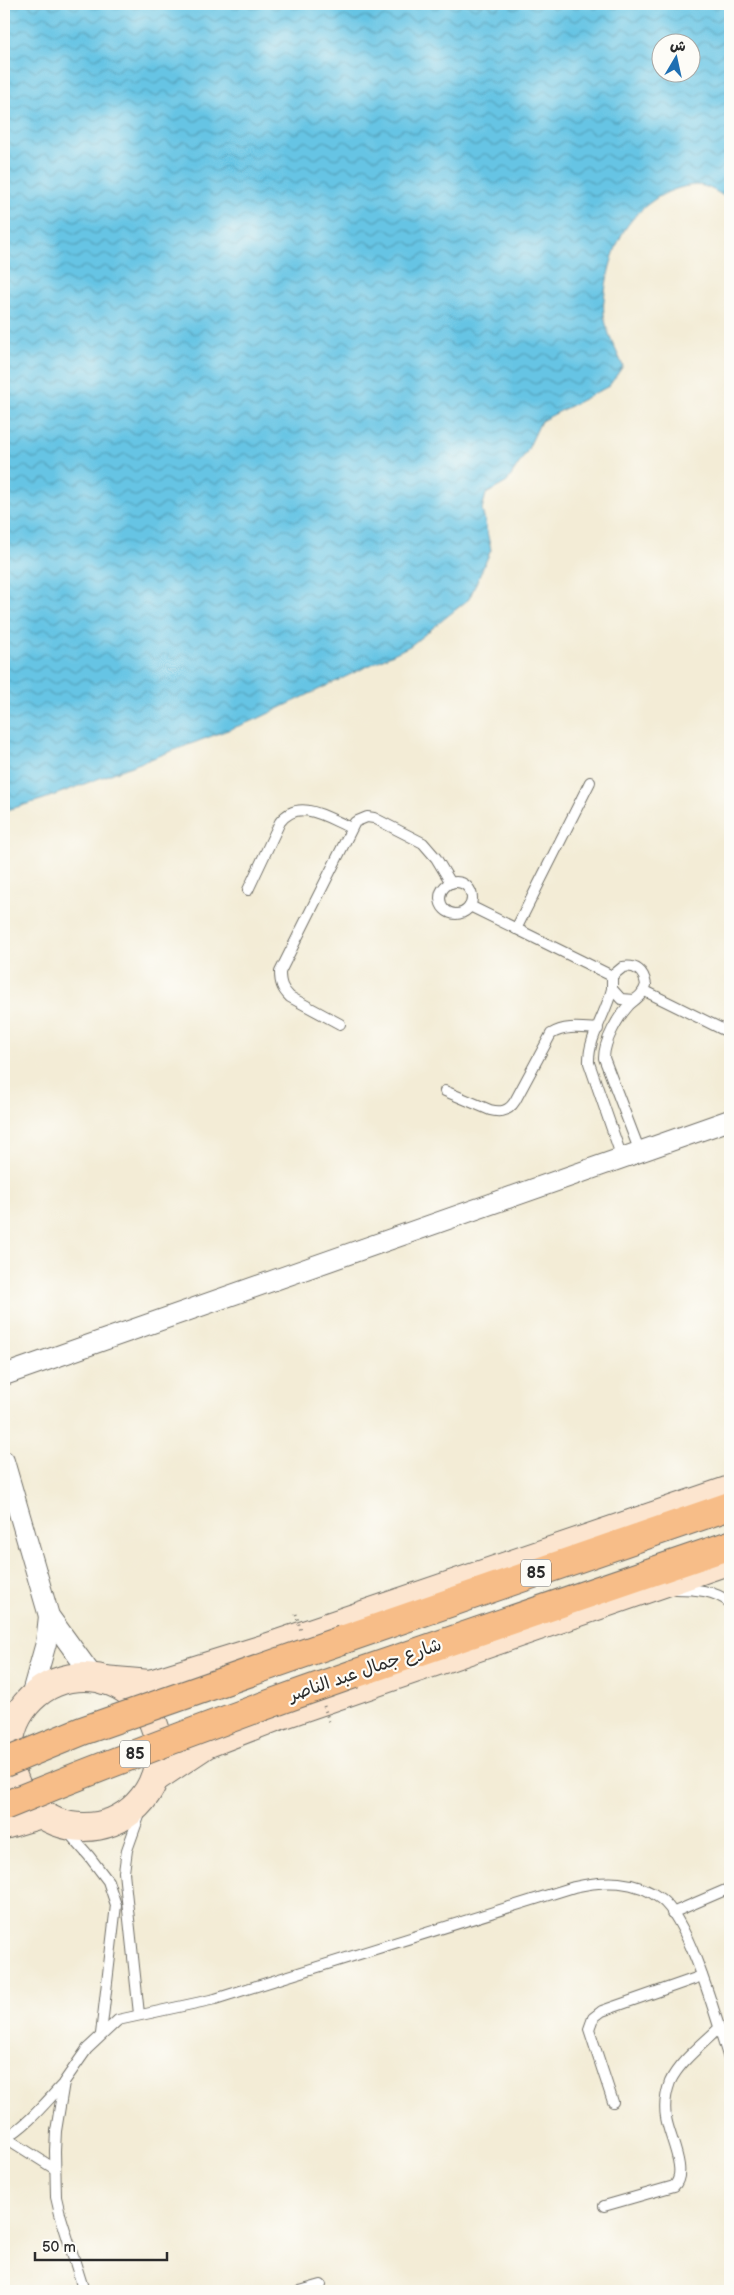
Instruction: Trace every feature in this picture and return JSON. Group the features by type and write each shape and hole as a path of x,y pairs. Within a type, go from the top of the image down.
{"highway":[{"name":"شارع جمال عبد الناصر","path":"4,1763 100,1724 730,1506"},
{"name":"شارع جمال عبد الناصر","path":"4,1806 96,1768 268,1704 730,1545"}],"main road":[{"path":"51,1819 21,1793 12,1776 8,1731 30,1700 54,1683 74,1678 150,1684 159,1682 266,1648 730,1490"},
{"path":"151,1786 206,1744 290,1712 730,1560"},
{"path":"4,1825 51,1819 87,1827 113,1822 135,1808 151,1786 158,1768 159,1748 151,1718 131,1694 99,1679"}],"street":[{"path":"4,1375 730,1120"},
{"path":"5,1471 49,1616 99,1679"},
{"path":"30,1700 46,1644 49,1616"}],"lane":[{"path":"516,929 590,782"},
{"path":"248,890 285,815 293,811 311,810 351,828"},
{"path":"340,1024 290,997 283,990 280,982 280,972 355,822 367,817 415,838 430,850 451,883"},
{"path":"451,883 463,884 468,888 472,900 470,906 461,914 448,912 441,903 442,891 451,883"},
{"path":"470,906 612,976"},
{"path":"612,976 623,967 636,968 645,978 644,991 624,1012 616,1025 605,1046 604,1058 631,1155"},
{"path":"612,976 612,990 590,1049 590,1070 631,1155"},
{"path":"612,990 621,1000 634,1000"},
{"path":"644,991 730,1033"},
{"path":"445,1091 490,1110 504,1111 511,1107 515,1101 551,1034 558,1029 566,1028 598,1029"},
{"path":"646,1589 696,1589 721,1595 730,1603"},
{"path":"139,2014 124,1872 128,1850 151,1786"},
{"path":"51,1819 89,1856 108,1881 116,1905 101,2034"},
{"path":"55,2169 5,2139 33,2117 64,2082 101,2034 118,2020 215,1999 564,1890 598,1882 621,1882 643,1888 662,1900 672,1912 688,1941 702,1976 730,2062"},
{"path":"672,1912 730,1888"},
{"path":"613,2102 590,2029 592,2018 602,2011 702,1976"},
{"path":"604,2206 674,2186 678,2182 680,2171 666,2119 666,2095 676,2072 719,2028"},
{"path":"64,2082 56,2131 55,2169 60,2214 84,2291"},
{"path":"300,2291 321,2285"}],"water":[{"path":"4,4 730,4 730,201 710,188 696,185 673,190 653,200 636,216 622,234 612,258 606,284 604,317 623,366 609,386 541,421 526,453 507,482 486,494 482,509 491,550 469,599 410,646 257,719 44,799 4,811"}]}
